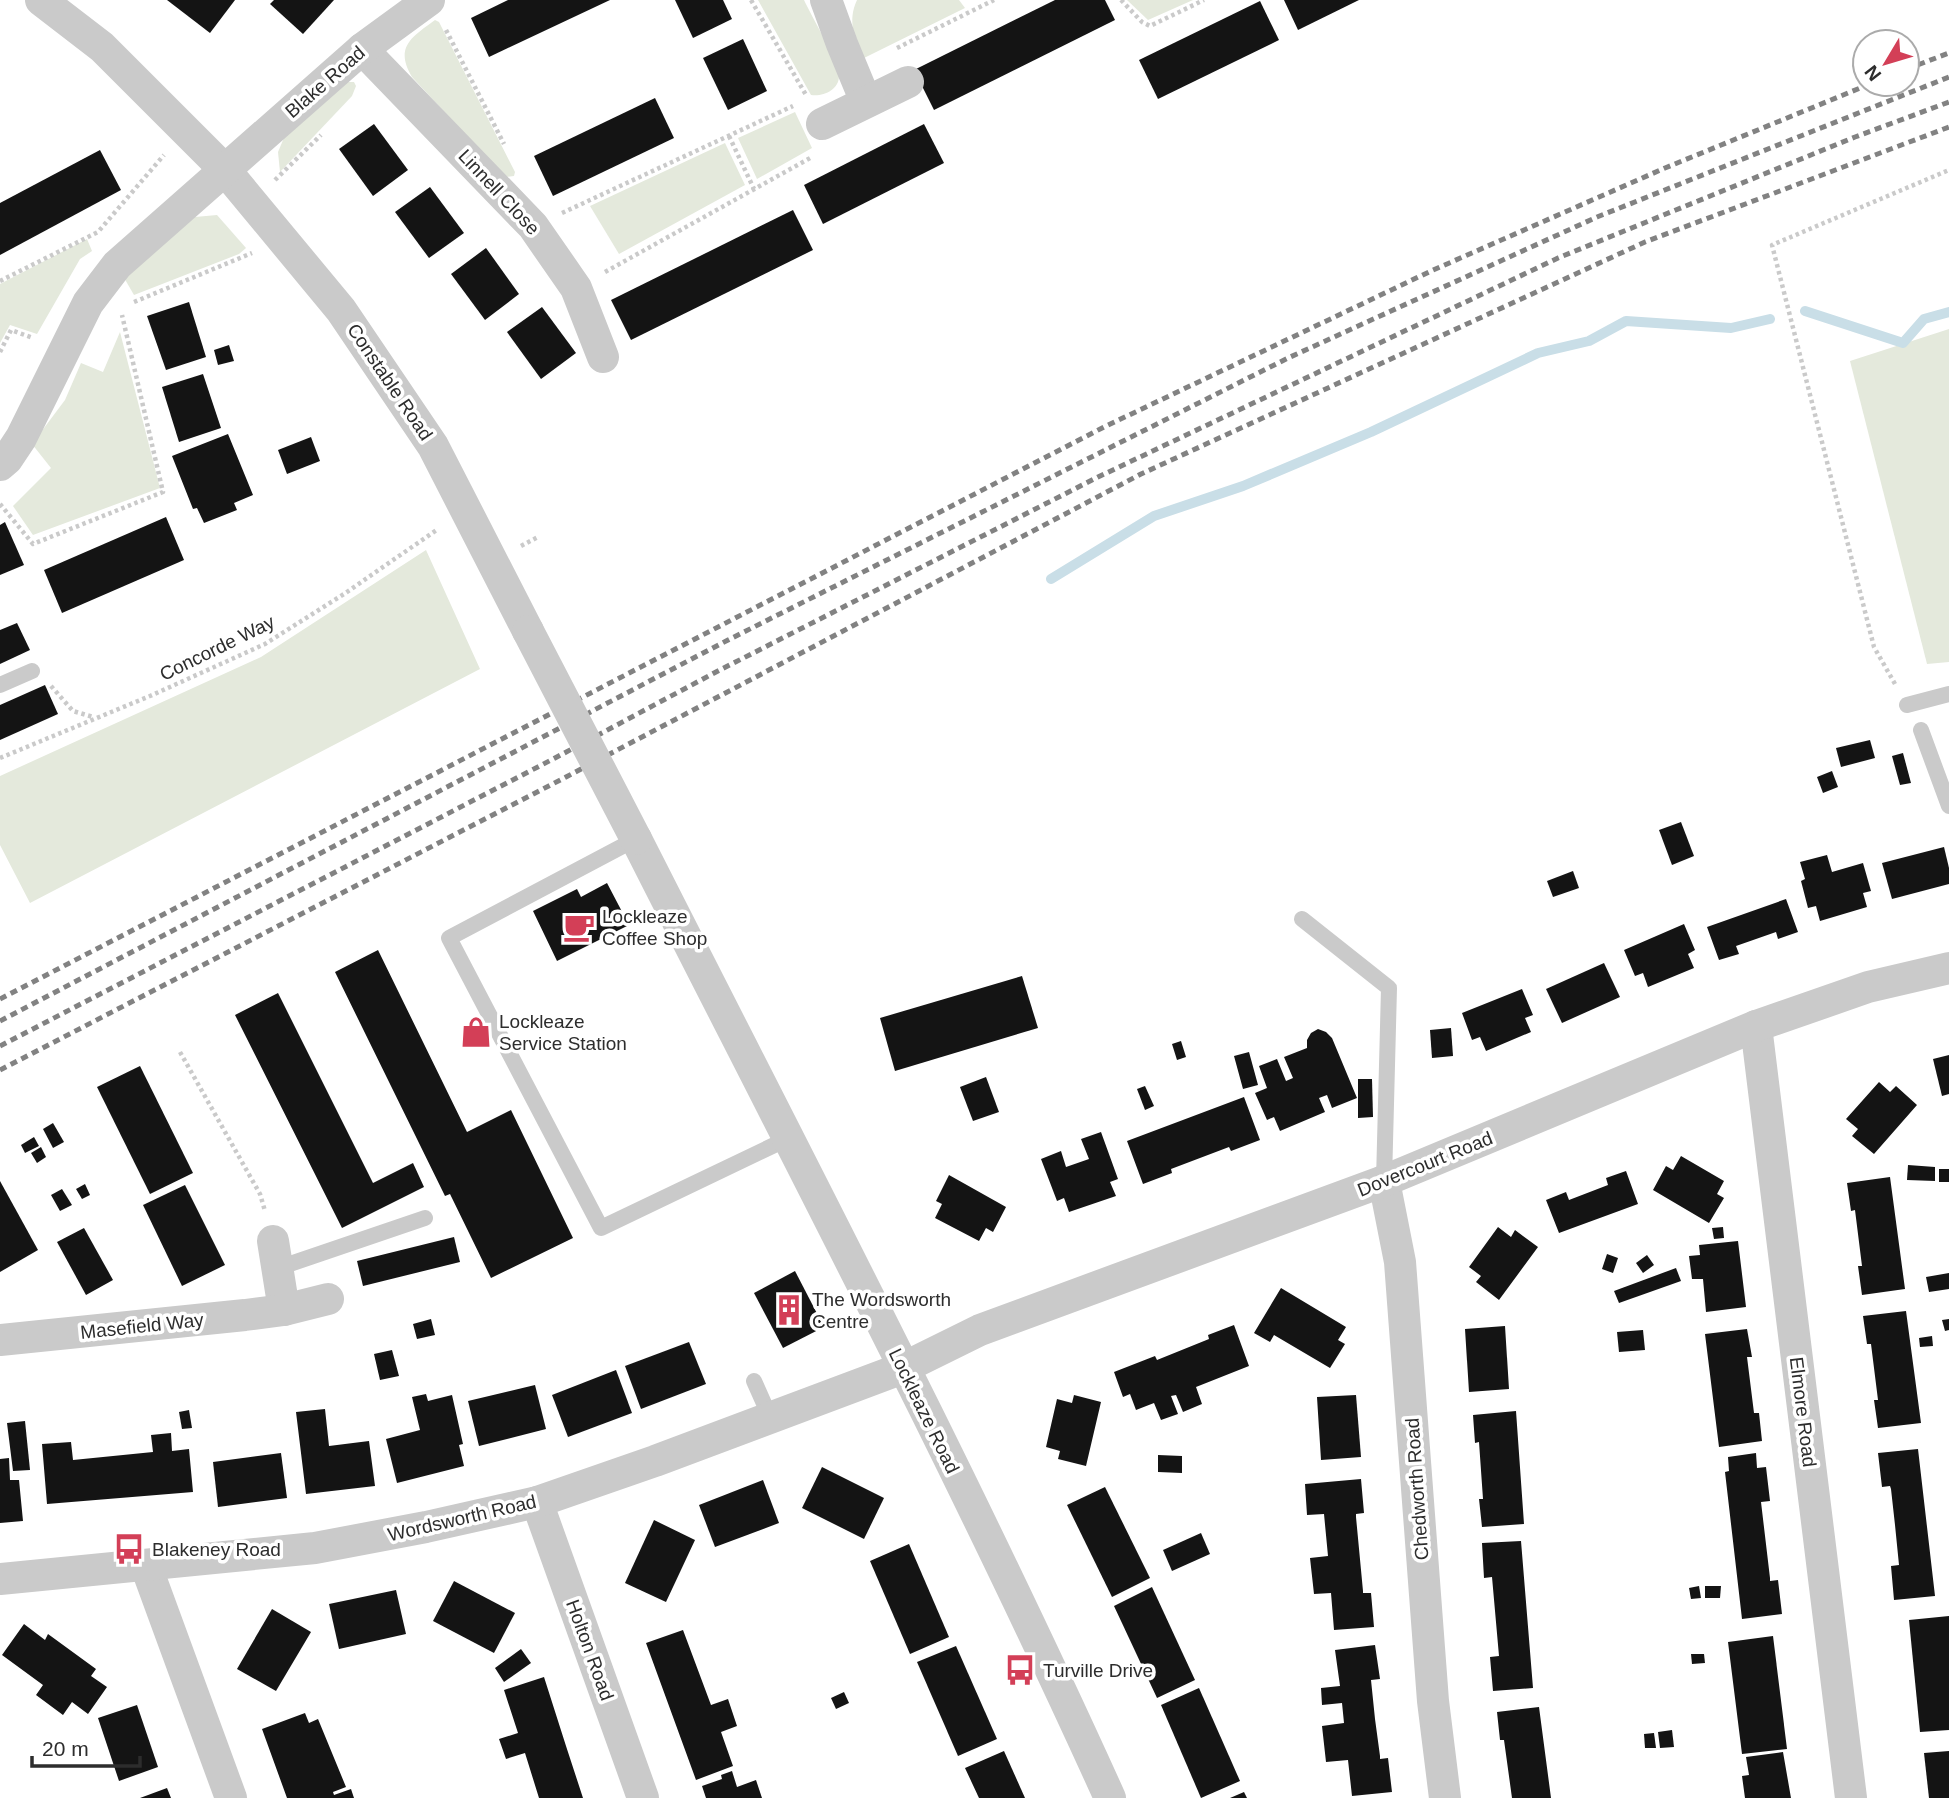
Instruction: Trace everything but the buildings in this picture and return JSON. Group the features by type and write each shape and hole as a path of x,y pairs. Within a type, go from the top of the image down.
{"street":[{"name":"Constable Road","path":"41,0 102,47 225,170 341,310 426,435 636,839"},
{"path":"826,0 866,102"},
{"name":"Blake Road","path":"0,465 21,438 88,303 112,270 362,49 423,5"},
{"name":"Linnell Close","path":"362,49 533,226 576,288 603,357"},
{"path":"815,111 866,102 908,82"},
{"name":"Lockleaze Road","path":"636,839 903,1367 1110,1798"},
{"name":"Dovercourt Road","path":"903,1367 980,1330 1384,1181 1756,1026 1868,988 1949,968"},
{"name":"Elmore Road","path":"1756,1026 1851,1798"},
{"name":"Chedworth Road","path":"1384,1181 1400,1262 1433,1701 1446,1798"},
{"path":"276,1254 284,1310"},
{"name":"Masefield Way","path":"0,1340 284,1310 328,1299"},
{"name":"Wordsworth Road","path":"0,1579 315,1548 537,1502 656,1461 903,1367"},
{"name":"Holton Road","path":"537,1502 643,1798"},
{"path":"146,1566 231,1798"}],"lane":[{"path":"0,685 32,671"},
{"path":"1907,705 1949,694"},
{"path":"1922,730 1949,806"},
{"path":"636,839 449,938 601,1228 788,1139"},
{"path":"1302,919 1389,988 1384,1181"},
{"path":"276,1254 425,1218"},
{"path":"754,1381 770,1418"}],"path":[{"path":"576,288 832,146 815,111 751,0"},
{"path":"852,70 994,0"},
{"path":"1121,0 1142,22 1150,26 1204,0"},
{"path":"423,5 442,21 507,151"},
{"path":"533,226 729,136 815,111"},
{"path":"253,203 327,128"},
{"path":"0,281 98,232 185,130"},
{"path":"729,136 754,189"},
{"path":"1907,705 1874,647 1772,245 1949,170"},
{"path":"132,302 283,240"},
{"path":"0,504 33,544 163,492 120,307"},
{"name":"Concorde Way","path":"0,758 265,644 344,594 436,529 467,512"},
{"path":"32,671 44,678 73,711 94,718"},
{"path":"180,1052 260,1194 276,1254"}],"shaded area":[{"path":"758,0 804,0 838,70 838,81 833,89 825,94 811,95"},
{"path":"857,0 959,0 965,8 862,59 852,22"},
{"path":"1127,0 1193,0 1148,20"},
{"path":"435,20 439,22 515,172 514,176 505,177 412,77 407,67 405,50 419,32"},
{"path":"346,82 354,82 356,86 352,96 280,172 278,152 286,133"},
{"path":"795,112 812,148 757,179 738,138"},
{"path":"725,143 745,185 619,254 590,206"},
{"path":"217,215 246,248 239,254 134,295 123,276 195,217"},
{"path":"87,239 92,251 80,259 37,334 10,325 0,343 0,284"},
{"path":"1949,329 1949,662 1927,664 1850,361"},
{"path":"120,332 160,488 33,535 13,506 51,468 32,444 65,400 81,363 103,372"},
{"path":"426,550 480,669 30,903 0,845 0,776 261,657"}],"waterway":[{"path":"1805,311 1903,343 1924,319 1949,312"},
{"path":"1051,579 1154,516 1243,486 1371,432 1538,353 1589,341 1626,321 1731,328 1770,319"}],"railway":[{"path":"1921,64 1949,53"},
{"path":"0,1021 728,640 1288,358 1597,217 1949,77"},
{"path":"0,999 1104,427 1431,271 1665,168 1851,92"},
{"path":"0,1046 716,672 1098,477 1558,258 1855,137 1949,102"},
{"path":"0,1070 566,777 1141,474 1645,242 1949,127"}],"place":[{"name":"Lockleaze Coffee Shop","path":"579,927"},
{"name":"Lockleaze Service Station","path":"476,1032"},
{"name":"The Wordsworth Centre","path":"789,1310"},
{"name":"Blakeney Road","path":"129,1549"},
{"name":"Turville Drive","path":"1020,1670"}]}
